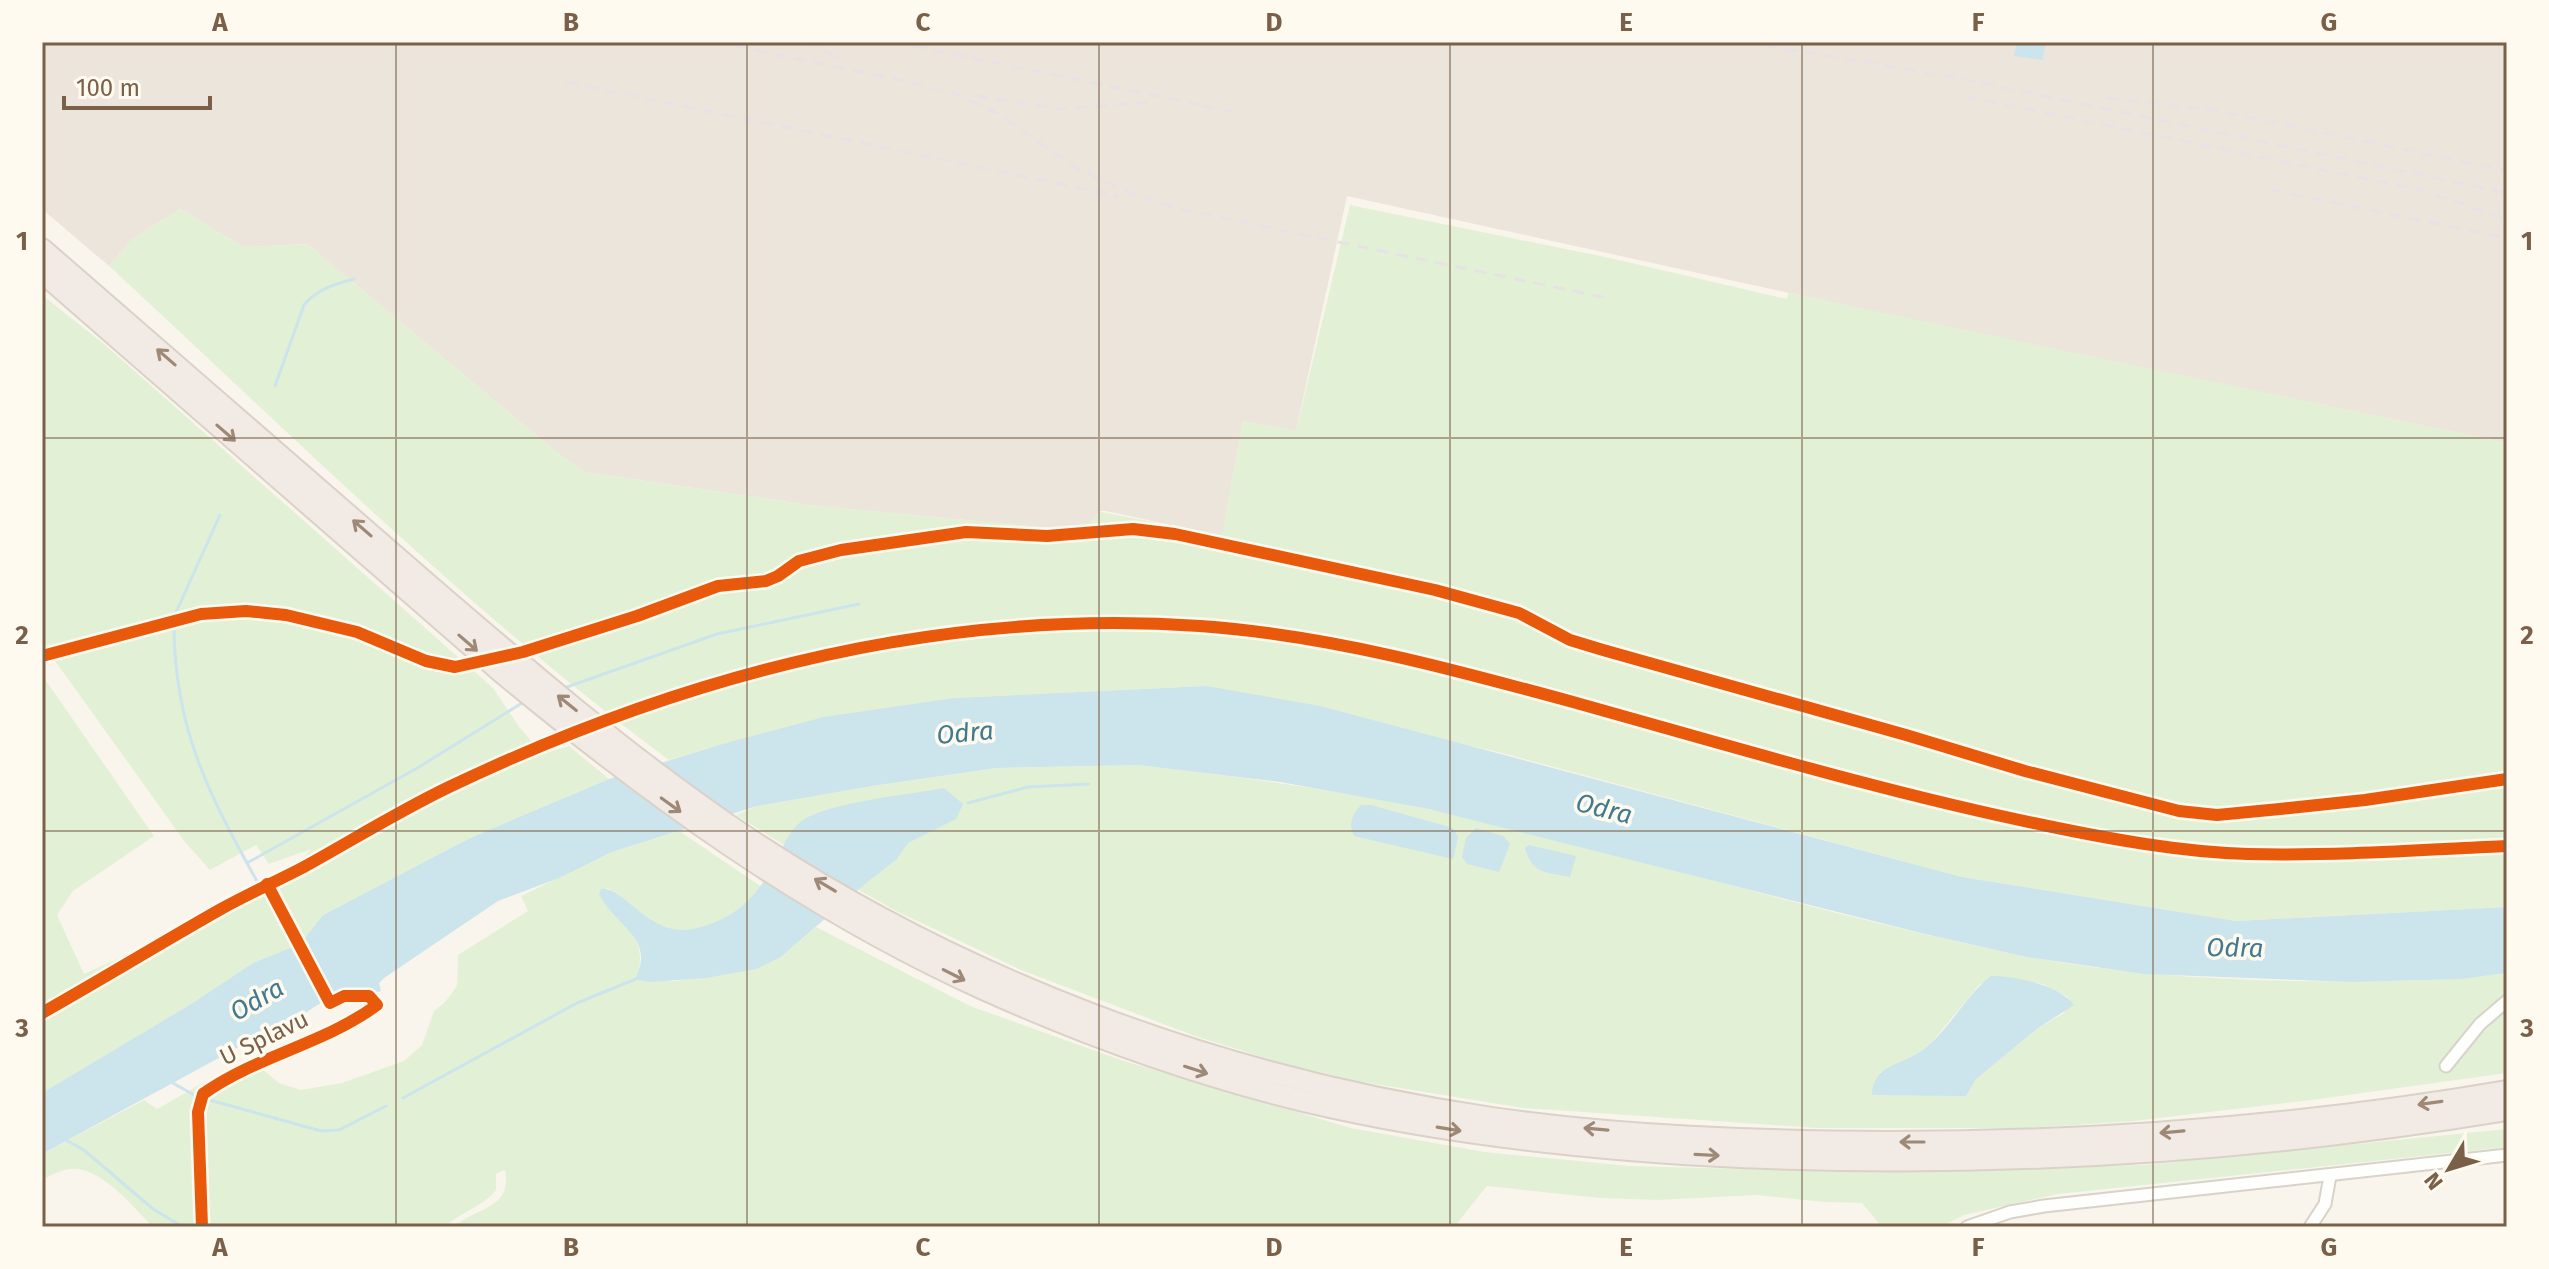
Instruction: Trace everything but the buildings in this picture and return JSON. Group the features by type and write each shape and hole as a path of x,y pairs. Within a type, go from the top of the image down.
{"highway":[{"path":"42,249 565,725 657,795 783,882 889,932 1082,1010 1227,1061 1396,1101 1494,1118 1596,1130 1823,1141 1977,1142 2135,1135 2348,1115 2507,1091"},
{"path":"42,272 415,586"},
{"path":"889,932 979,987 1075,1028 1223,1079 1392,1119 1487,1135 1600,1148 1814,1160 2002,1159 2244,1144 2507,1110"}],"street":[{"path":"2446,1066 2480,1024 2507,1001"},
{"name":"U Splavu","path":"202,1227 198,1112 203,1094 377,1005"},
{"path":"1967,1227 2010,1212 2044,1206 2507,1155"},
{"path":"2310,1227 2325,1204 2330,1176"}],"shaded area":[{"path":"42,42 2507,42 2507,443 1903,318 1347,196 1296,431 1243,421 1222,536 1106,511 1101,511 1082,531 817,506 584,472 307,244 243,247 180,209 133,239 109,266 42,209"}],"green space":[{"path":"1350,205 1610,258 1787,299 1788,293 2507,443 2507,907 2236,921 1962,877 1498,752 1206,686 954,698 719,745 669,760 595,703 452,583 109,266 133,239 180,209 243,247 307,244 584,472 817,506 1081,531 1101,512 1222,535 1243,421 1296,431"},
{"path":"42,295 104,344 493,688 542,754 569,746 609,779 470,838 323,915 300,944 253,963 42,1093 42,675 154,836 73,891 57,915 84,974 246,901 290,875 311,849 269,864 256,845 210,870 185,842 42,647"},
{"path":"1138,765 1356,795 1503,826 1876,923 2026,956 2094,967 2195,977 2298,981 2429,980 2507,973 2507,1073 2134,1121 2030,1128 1818,1128 1523,1108 1357,1081 1278,1062 1195,1036 1021,970 898,912 736,815 757,806 998,768","holes":["1998,976 2042,984 2068,997 2064,1013 2038,1028 1975,1080 1968,1090 1879,1073 1927,1048 1979,985"]},
{"path":"679,831 762,887 731,914 690,930 676,930 655,923 607,888 602,900 627,926 638,945 640,966 636,979 674,981 729,974 781,957 816,927 970,1006 1121,1060 1351,1128 1484,1152 1630,1166 1853,1172 2144,1165 2507,1129 2507,1147 2058,1194 1964,1215 1940,1227 1882,1227 1862,1203 1757,1195 1658,1200 1599,1198 1487,1186 1454,1227 454,1227 498,1200 504,1193 505,1170 496,1174 496,1190 491,1196 445,1227 153,1227 119,1192 88,1172 69,1169 42,1180 42,1154 144,1100 157,1109 201,1084 238,1079 262,1069 279,1083 301,1090 342,1083 404,1061 422,1045 434,1011 457,986 458,955 528,911 521,896 612,852"}],"water":[{"path":"2017,42 2045,45 2043,60 2014,56"},
{"name":"Odra","path":"1206,686 1320,706 1962,877 2236,921 2507,907 2507,973 2460,979 2352,982 2144,974 2027,957 1429,809 1280,782 1138,765 997,768 757,806 612,852 559,878 498,901 384,978 379,983 381,991 343,995 328,1000 300,1017 265,1045 250,1041 42,1154 42,1093 253,963 300,944 323,915 470,838 609,779 824,717 954,698"},
{"path":"944,788 963,804 956,819 908,843 896,860 781,957 756,969 706,978 649,982 635,979 641,952 630,932 605,905 599,894 601,889 619,895 650,920 663,926 677,930 708,925 734,912 754,894 791,833 802,821 849,804"},
{"path":"1361,805 1371,805 1453,828 1458,837 1453,859 1354,836 1352,819"},
{"path":"1476,828 1503,836 1510,844 1499,872 1467,864 1462,857 1466,838"},
{"path":"1529,845 1576,856 1570,877 1537,868 1528,857 1525,848"},
{"path":"1991,976 2012,977 2048,987 2074,1005 2038,1028 1975,1080 1966,1096 1872,1095 1883,1071 1924,1049"}],"waterway":[{"path":"275,386 304,305 321,291 354,279"},
{"path":"173,619 220,515"},
{"path":"567,687 717,634 859,604"},
{"path":"174,625 180,696 198,760 224,820 258,883"},
{"path":"247,863 419,767 522,703"},
{"path":"968,803 1028,787 1089,784"},
{"path":"263,892 294,949"},
{"path":"403,1098 577,1003 636,979"},
{"path":"171,1082 196,1096"},
{"path":"206,1099 321,1131 339,1130 386,1106"},
{"path":"64,1139 84,1150 153,1209 183,1227"}],"railway":[{"path":"716,42 953,93 997,113 1078,169 1128,192 1175,208 1607,298"},
{"path":"808,42 843,61"},
{"path":"894,42 1211,107"},
{"path":"1746,42 1959,78 2507,193"},
{"path":"566,82 1119,196"},
{"path":"976,96 1062,109 1155,102"},
{"path":"1965,96 2411,188 2507,221"},
{"path":"2107,98 2219,111 2507,171"},
{"path":"1203,106 1241,114"},
{"path":"2272,190 2507,238"}],"cycle path":[{"path":"42,656 201,614 246,611 286,615 357,632 426,661 455,667 523,652 637,616 718,586 766,581 799,561 841,550 966,532 1047,536 1133,529 1175,534 1435,590 1519,613 1570,640 1603,650 2025,771 2179,811 2217,815 2280,809 2507,779"},
{"path":"42,1013 221,909 412,806 538,747 629,712 721,682 815,658 910,640 1006,628 1102,623 1200,626 1344,646 1486,679 1926,799 2145,844 2222,853 2281,854 2507,846"},
{"path":"202,1227 198,1112 203,1094 245,1070 335,1030 377,1005 369,996 344,996 330,1003 267,884"}]}
